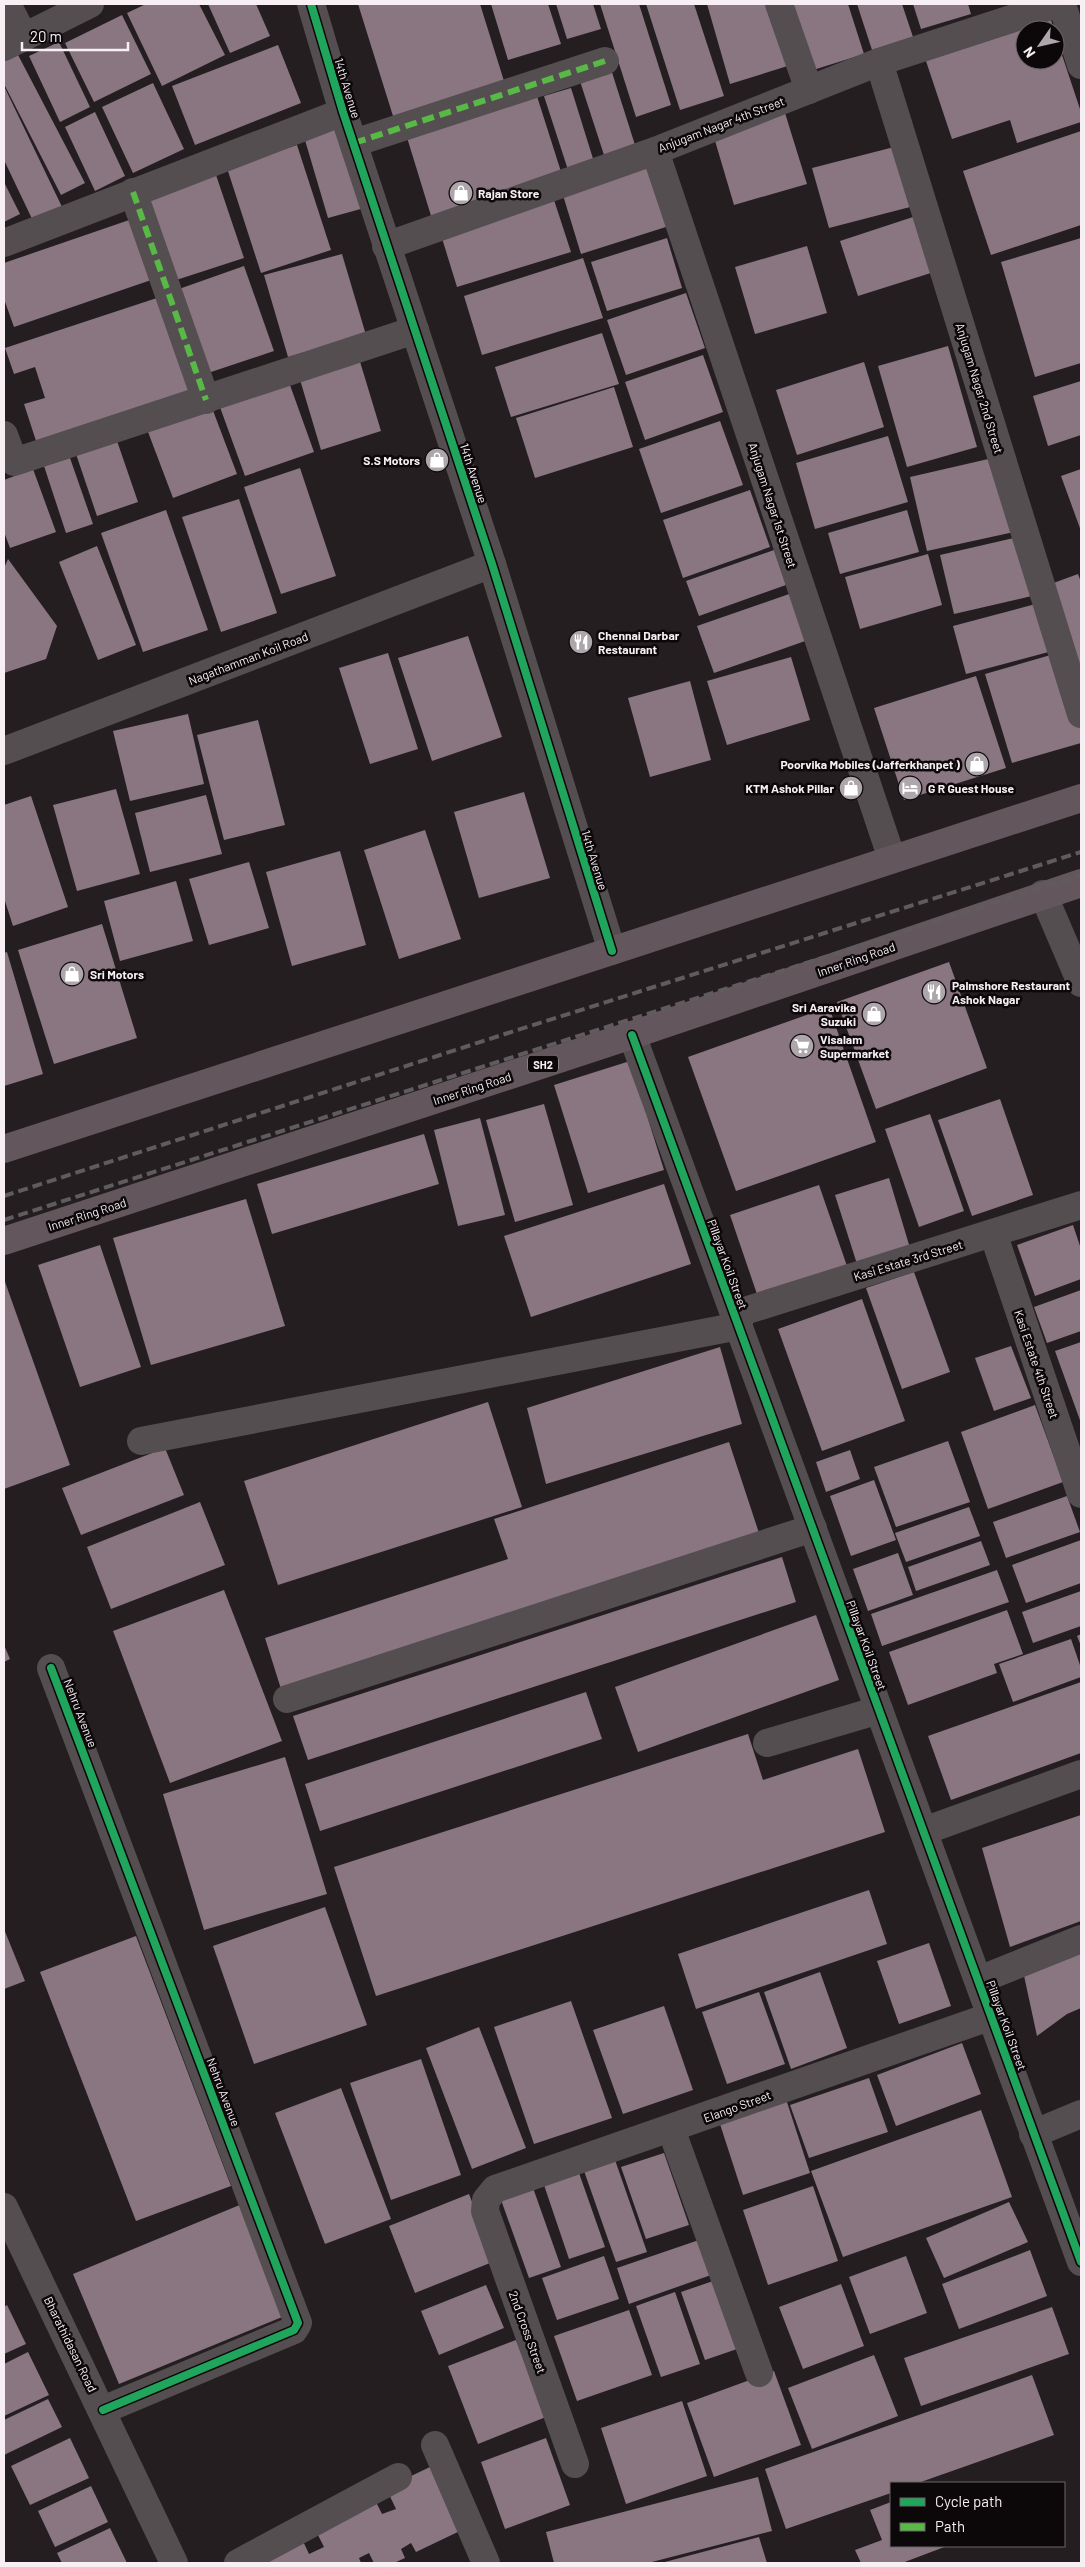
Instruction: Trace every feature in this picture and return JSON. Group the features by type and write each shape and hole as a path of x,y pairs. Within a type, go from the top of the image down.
{"main road":[{"path":"4,1149 1081,798"},
{"name":"Inner Ring Road","path":"4,1241 632,1035 1043,894 1081,883"}],"street":[{"path":"7,4 14,42 90,4"},
{"name":"14th Avenue","path":"311,4 386,246 492,564 612,951"},
{"path":"779,4 809,90"},
{"name":"Anjugam Nagar 4th Street","path":"386,246 655,151 879,62 1057,4"},
{"path":"1062,4 1081,65"},
{"path":"354,143 605,61"},
{"name":"Anjugam Nagar 2nd Street","path":"879,62 1081,714"},
{"path":"4,243 343,112"},
{"name":"Anjugam Nagar 1st Street","path":"655,151 892,859"},
{"path":"133,192 206,400"},
{"path":"4,435 14,462 415,330"},
{"name":"Nagathamman Koil Road","path":"4,751 492,564"},
{"path":"1043,894 1081,983"},
{"name":"Pillayar Koil Street","path":"632,1035 979,1980 1033,2134 1080,2252"},
{"name":"Kasi Estate 3rd Street","path":"141,1441 737,1320 1081,1205"},
{"name":"Kasi Estate 4th Street","path":"993,1233 1076,1461 1081,1494"},
{"path":"287,1699 813,1528"},
{"name":"Nehru Avenue","path":"51,1668 298,2323 294,2330 103,2410"},
{"path":"767,1743 879,1710"},
{"path":"924,1831 1081,1774"},
{"path":"979,1980 1081,1939"},
{"name":"Elango Street","path":"486,2200 495,2189 992,2016"},
{"path":"1033,2134 1081,2114"},
{"path":"671,2129 759,2373"},
{"name":"2nd Cross Street","path":"486,2200 485,2211 575,2464"},
{"name":"Bharathidasan Road","path":"4,2207 103,2410 174,2563"},
{"path":"435,2445 486,2563"},
{"path":"238,2563 398,2477"}],"building":[{"path":"146,4 199,4 225,55 162,86 127,13"},
{"path":"208,4 256,4 270,36 230,53"},
{"path":"358,4 480,4 504,81 393,116"},
{"path":"491,4 548,4 561,44 508,60"},
{"path":"556,4 593,4 601,29 567,39"},
{"path":"600,4 639,4 671,105 636,117"},
{"path":"646,4 694,4 724,96 680,110"},
{"path":"707,4 775,4 794,64 730,84"},
{"path":"789,4 848,4 864,54 810,71"},
{"path":"857,4 902,4 913,37 872,50"},
{"path":"913,4 968,4 971,14 921,29"},
{"path":"122,15 151,74 94,102 65,43"},
{"path":"1015,32 1015,70 1065,70 1065,64 1081,112 1081,122 1017,143 1010,120 952,139 926,61"},
{"path":"59,42 90,107 60,122 29,56"},
{"path":"278,45 301,103 195,145 172,86"},
{"path":"17,53 85,183 61,195 4,84 4,59"},
{"path":"610,66 635,145 604,155 578,75"},
{"path":"153,83 184,149 133,173 102,107"},
{"path":"4,86 63,209 34,223 4,160"},
{"path":"571,88 595,165 569,173 544,96"},
{"path":"535,90 563,178 432,219 405,131"},
{"path":"95,112 125,176 95,191 65,127"},
{"path":"785,113 807,184 734,205 713,134"},
{"path":"342,119 368,207 328,218 302,130"},
{"path":"1081,131 1081,225 991,255 963,171"},
{"path":"297,145 331,250 261,273 227,168"},
{"path":"898,146 914,206 829,228 812,168"},
{"path":"649,165 669,226 581,254 562,192"},
{"path":"214,169 244,258 167,283 138,194"},
{"path":"4,182 20,214 4,222"},
{"path":"554,200 571,252 457,287 441,235"},
{"path":"916,216 934,272 858,296 840,241"},
{"path":"135,218 157,278 14,327 4,299 4,263"},
{"path":"667,238 682,288 607,311 591,262"},
{"path":"1081,238 1081,363 1035,377 1001,262"},
{"path":"807,246 827,313 755,334 735,267"},
{"path":"342,254 366,335 288,357 264,275"},
{"path":"583,258 603,318 482,355 464,296"},
{"path":"244,266 274,351 208,373 179,289"},
{"path":"686,293 705,348 626,375 607,320"},
{"path":"166,295 198,390 37,444 24,404 45,398 35,367 14,374 5,348"},
{"path":"602,333 619,384 511,417 495,367"},
{"path":"948,346 977,447 907,467 878,366"},
{"path":"358,355 381,431 321,450 298,373"},
{"path":"703,355 723,412 645,440 625,382"},
{"path":"864,362 884,427 797,455 776,390"},
{"path":"286,374 314,452 245,476 217,399"},
{"path":"1081,381 1081,435 1048,446 1033,396"},
{"path":"614,387 633,447 535,478 516,418"},
{"path":"209,400 237,474 173,498 145,424"},
{"path":"720,421 743,485 661,513 639,449"},
{"path":"888,436 908,502 815,529 796,463"},
{"path":"116,438 138,502 97,516 75,451"},
{"path":"997,457 1014,532 927,551 910,477"},
{"path":"70,458 93,524 66,533 44,466"},
{"path":"300,468 336,576 281,594 244,487"},
{"path":"33,469 56,532 10,548 4,532 4,480"},
{"path":"1081,469 1081,531 1061,476"},
{"path":"750,490 770,547 683,578 663,520"},
{"path":"239,499 277,613 221,632 182,517"},
{"path":"166,510 208,630 143,652 101,533"},
{"path":"907,510 919,552 840,574 828,533"},
{"path":"1022,536 1036,595 954,614 940,555"},
{"path":"97,546 136,645 98,660 59,562"},
{"path":"774,550 786,585 699,616 686,581"},
{"path":"928,554 942,605 860,629 845,577"},
{"path":"8,559 57,626 46,659 4,673 4,568"},
{"path":"1078,574 1081,582 1081,680 1048,585"},
{"path":"792,593 808,640 714,673 697,626"},
{"path":"1043,602 1056,650 966,674 953,626"},
{"path":"468,636 502,737 432,761 398,658"},
{"path":"1061,652 1081,721 1081,743 1012,763 985,674"},
{"path":"388,653 418,749 370,764 339,668"},
{"path":"791,657 810,720 727,745 707,681"},
{"path":"976,676 1006,768 904,800 874,708"},
{"path":"690,681 711,760 650,777 628,698"},
{"path":"188,714 204,784 130,801 113,731"},
{"path":"258,720 285,825 224,840 197,735"},
{"path":"116,789 140,874 77,891 53,805"},
{"path":"524,792 550,878 479,898 454,812"},
{"path":"206,795 222,854 150,872 135,813"},
{"path":"31,796 68,907 13,926 4,898 4,805"},
{"path":"425,830 461,939 399,959 364,850"},
{"path":"340,851 366,945 292,966 266,872"},
{"path":"249,862 269,928 209,945 189,879"},
{"path":"176,881 193,941 120,961 104,901"},
{"path":"102,924 137,1038 54,1064 18,950"},
{"path":"7,952 43,1074 4,1086 4,953"},
{"path":"949,962 987,1068 876,1109 837,1002"},
{"path":"829,1007 876,1142 736,1191 688,1057"},
{"path":"630,1061 664,1170 588,1193 554,1085"},
{"path":"1000,1099 1033,1195 972,1216 938,1120"},
{"path":"544,1104 573,1205 515,1222 486,1120"},
{"path":"930,1114 964,1211 919,1227 885,1129"},
{"path":"480,1118 505,1215 458,1226 434,1130"},
{"path":"424,1134 439,1184 272,1234 257,1184"},
{"path":"889,1178 910,1248 857,1264 835,1195"},
{"path":"664,1184 691,1264 531,1317 504,1236"},
{"path":"819,1185 848,1269 759,1300 730,1215"},
{"path":"246,1199 285,1326 151,1365 113,1238"},
{"path":"1073,1225 1081,1249 1081,1279 1035,1296 1017,1245"},
{"path":"100,1245 141,1367 80,1387 38,1265"},
{"path":"914,1272 950,1372 902,1389 866,1288"},
{"path":"4,1279 70,1465 4,1489"},
{"path":"1081,1290 1081,1331 1047,1343 1034,1307"},
{"path":"862,1299 905,1421 822,1451 778,1329"},
{"path":"1081,1342 1081,1423 1055,1351"},
{"path":"1011,1346 1031,1398 994,1411 975,1358"},
{"path":"720,1347 742,1424 546,1484 527,1408"},
{"path":"488,1402 522,1507 278,1585 244,1481"},
{"path":"1035,1405 1063,1482 988,1509 961,1432"},
{"path":"948,1441 970,1502 896,1527 874,1467"},
{"path":"729,1442 759,1533 281,1689 265,1638 508,1559 494,1519"},
{"path":"165,1448 184,1495 81,1535 62,1488"},
{"path":"850,1450 860,1479 826,1492 816,1462"},
{"path":"874,1480 896,1540 851,1556 830,1496"},
{"path":"1067,1496 1080,1532 1006,1558 993,1522"},
{"path":"200,1502 225,1565 111,1609 87,1547"},
{"path":"969,1507 980,1536 906,1562 895,1533"},
{"path":"1081,1540 1081,1583 1026,1603 1012,1565"},
{"path":"981,1541 990,1565 916,1591 908,1567"},
{"path":"898,1553 913,1595 868,1611 853,1569"},
{"path":"782,1557 796,1602 308,1760 293,1716"},
{"path":"997,1570 1009,1602 882,1646 871,1614"},
{"path":"224,1590 282,1741 170,1783 113,1631"},
{"path":"1081,1591 1081,1626 1033,1643 1022,1612"},
{"path":"1007,1610 1023,1654 994,1664 997,1673 908,1705 889,1652"},
{"path":"816,1615 839,1680 638,1752 615,1687"},
{"path":"1081,1634 1081,1646 1077,1636"},
{"path":"1071,1639 1081,1668 1081,1677 1013,1702 999,1664"},
{"path":"4,1645 10,1659 4,1662"},
{"path":"1081,1682 1081,1753 951,1800 928,1736"},
{"path":"586,1692 602,1739 320,1831 305,1784"},
{"path":"748,1734 763,1780 858,1749 885,1832 376,1996 334,1867"},
{"path":"285,1757 327,1894 204,1930 163,1794"},
{"path":"1081,1815 1081,1921 1010,1947 982,1848"},
{"path":"869,1890 887,1944 696,2009 678,1954"},
{"path":"325,1907 367,2025 254,2064 213,1946"},
{"path":"4,1929 25,1981 4,1989"},
{"path":"136,1936 231,2186 136,2221 40,1972"},
{"path":"929,1943 951,2006 899,2024 877,1961"},
{"path":"1081,1950 1081,2008 1067,2014 1037,2036 1023,1971"},
{"path":"820,1972 847,2048 791,2069 764,1992"},
{"path":"759,1992 785,2064 727,2084 702,2012"},
{"path":"571,2001 612,2118 534,2144 494,2027"},
{"path":"664,2006 693,2090 623,2114 593,2030"},
{"path":"479,2027 526,2148 472,2169 426,2048"},
{"path":"962,2043 981,2094 896,2126 877,2075"},
{"path":"421,2059 461,2175 391,2200 350,2083"},
{"path":"869,2078 888,2132 809,2158 790,2105"},
{"path":"341,2088 391,2219 325,2244 275,2113"},
{"path":"785,2096 810,2173 743,2195 718,2118"},
{"path":"981,2110 1012,2197 843,2257 811,2171"},
{"path":"664,2153 689,2225 646,2239 621,2167"},
{"path":"614,2157 647,2252 616,2262 583,2168"},
{"path":"579,2173 605,2247 569,2259 544,2185"},
{"path":"532,2185 561,2267 529,2278 500,2197"},
{"path":"813,2186 838,2261 768,2285 743,2210"},
{"path":"469,2194 495,2261 415,2293 389,2226"},
{"path":"1009,2202 1028,2242 944,2278 926,2238"},
{"path":"242,2204 287,2315 119,2384 73,2274"},
{"path":"699,2240 711,2275 629,2304 617,2268"},
{"path":"1030,2250 1047,2296 959,2329 942,2284"},
{"path":"604,2256 619,2299 557,2320 542,2278"},
{"path":"906,2256 927,2313 870,2334 849,2277"},
{"path":"716,2280 740,2348 705,2360 681,2292"},
{"path":"841,2284 864,2346 803,2369 779,2307"},
{"path":"486,2285 504,2328 439,2355 421,2311"},
{"path":"675,2292 700,2364 661,2377 636,2306"},
{"path":"7,2305 26,2344 4,2354 4,2307"},
{"path":"1052,2307 1069,2354 921,2406 904,2358"},
{"path":"629,2310 652,2375 577,2401 554,2336"},
{"path":"516,2340 546,2417 478,2444 448,2366"},
{"path":"28,2352 49,2395 4,2416 4,2364"},
{"path":"874,2355 898,2416 812,2449 788,2388"},
{"path":"774,2371 801,2445 714,2477 687,2403"},
{"path":"1032,2375 1054,2435 921,2482 890,2482 890,2493 786,2529 765,2469"},
{"path":"48,2399 62,2427 4,2455 4,2420"},
{"path":"682,2401 707,2476 626,2504 601,2428"},
{"path":"70,2438 89,2478 30,2505 11,2466"},
{"path":"546,2438 570,2505 505,2529 481,2462"},
{"path":"430,2467 462,2530 416,2552 411,2543 401,2549 405,2558 394,2563 374,2563 369,2553 359,2558 361,2563 259,2563 302,2539 309,2554 324,2547 316,2531 374,2498 382,2514 396,2509 386,2488"},
{"path":"758,2477 772,2531 648,2563 554,2563 546,2532"},
{"path":"91,2486 108,2522 55,2547 38,2511"},
{"path":"890,2502 890,2547 944,2547 902,2563 861,2563 855,2550 882,2540 870,2510"},
{"path":"110,2528 127,2563 62,2563 57,2553"},
{"path":"759,2537 767,2563 661,2563"}],"railway":[{"path":"4,1196 505,1034 1081,852"},
{"path":"4,1220 1081,875"}],"marked path":[{"path":"354,143 605,61"},
{"path":"133,192 206,400"}],"cycle path":[{"path":"311,4 343,112 492,564 612,951"},
{"path":"632,1035 1081,2262"},
{"path":"51,1668 298,2323 294,2330 103,2410"}],"place":[{"name":"Rajan Store","path":"461,193"},
{"name":"S.S Motors","path":"437,460"},
{"name":"Chennai Darbar Restaurant","path":"581,642"},
{"name":"Poorvika Mobiles (Jafferkhanpet )","path":"977,764"},
{"name":"KTM Ashok Pillar","path":"851,788"},
{"name":"G R Guest House","path":"910,788"},
{"name":"Sri Motors","path":"72,974"},
{"name":"Palmshore Restaurant Ashok Nagar","path":"934,992"},
{"name":"Sri Aaravika Suzuki","path":"874,1014"},
{"name":"Visalam Supermarket","path":"802,1046"}]}
